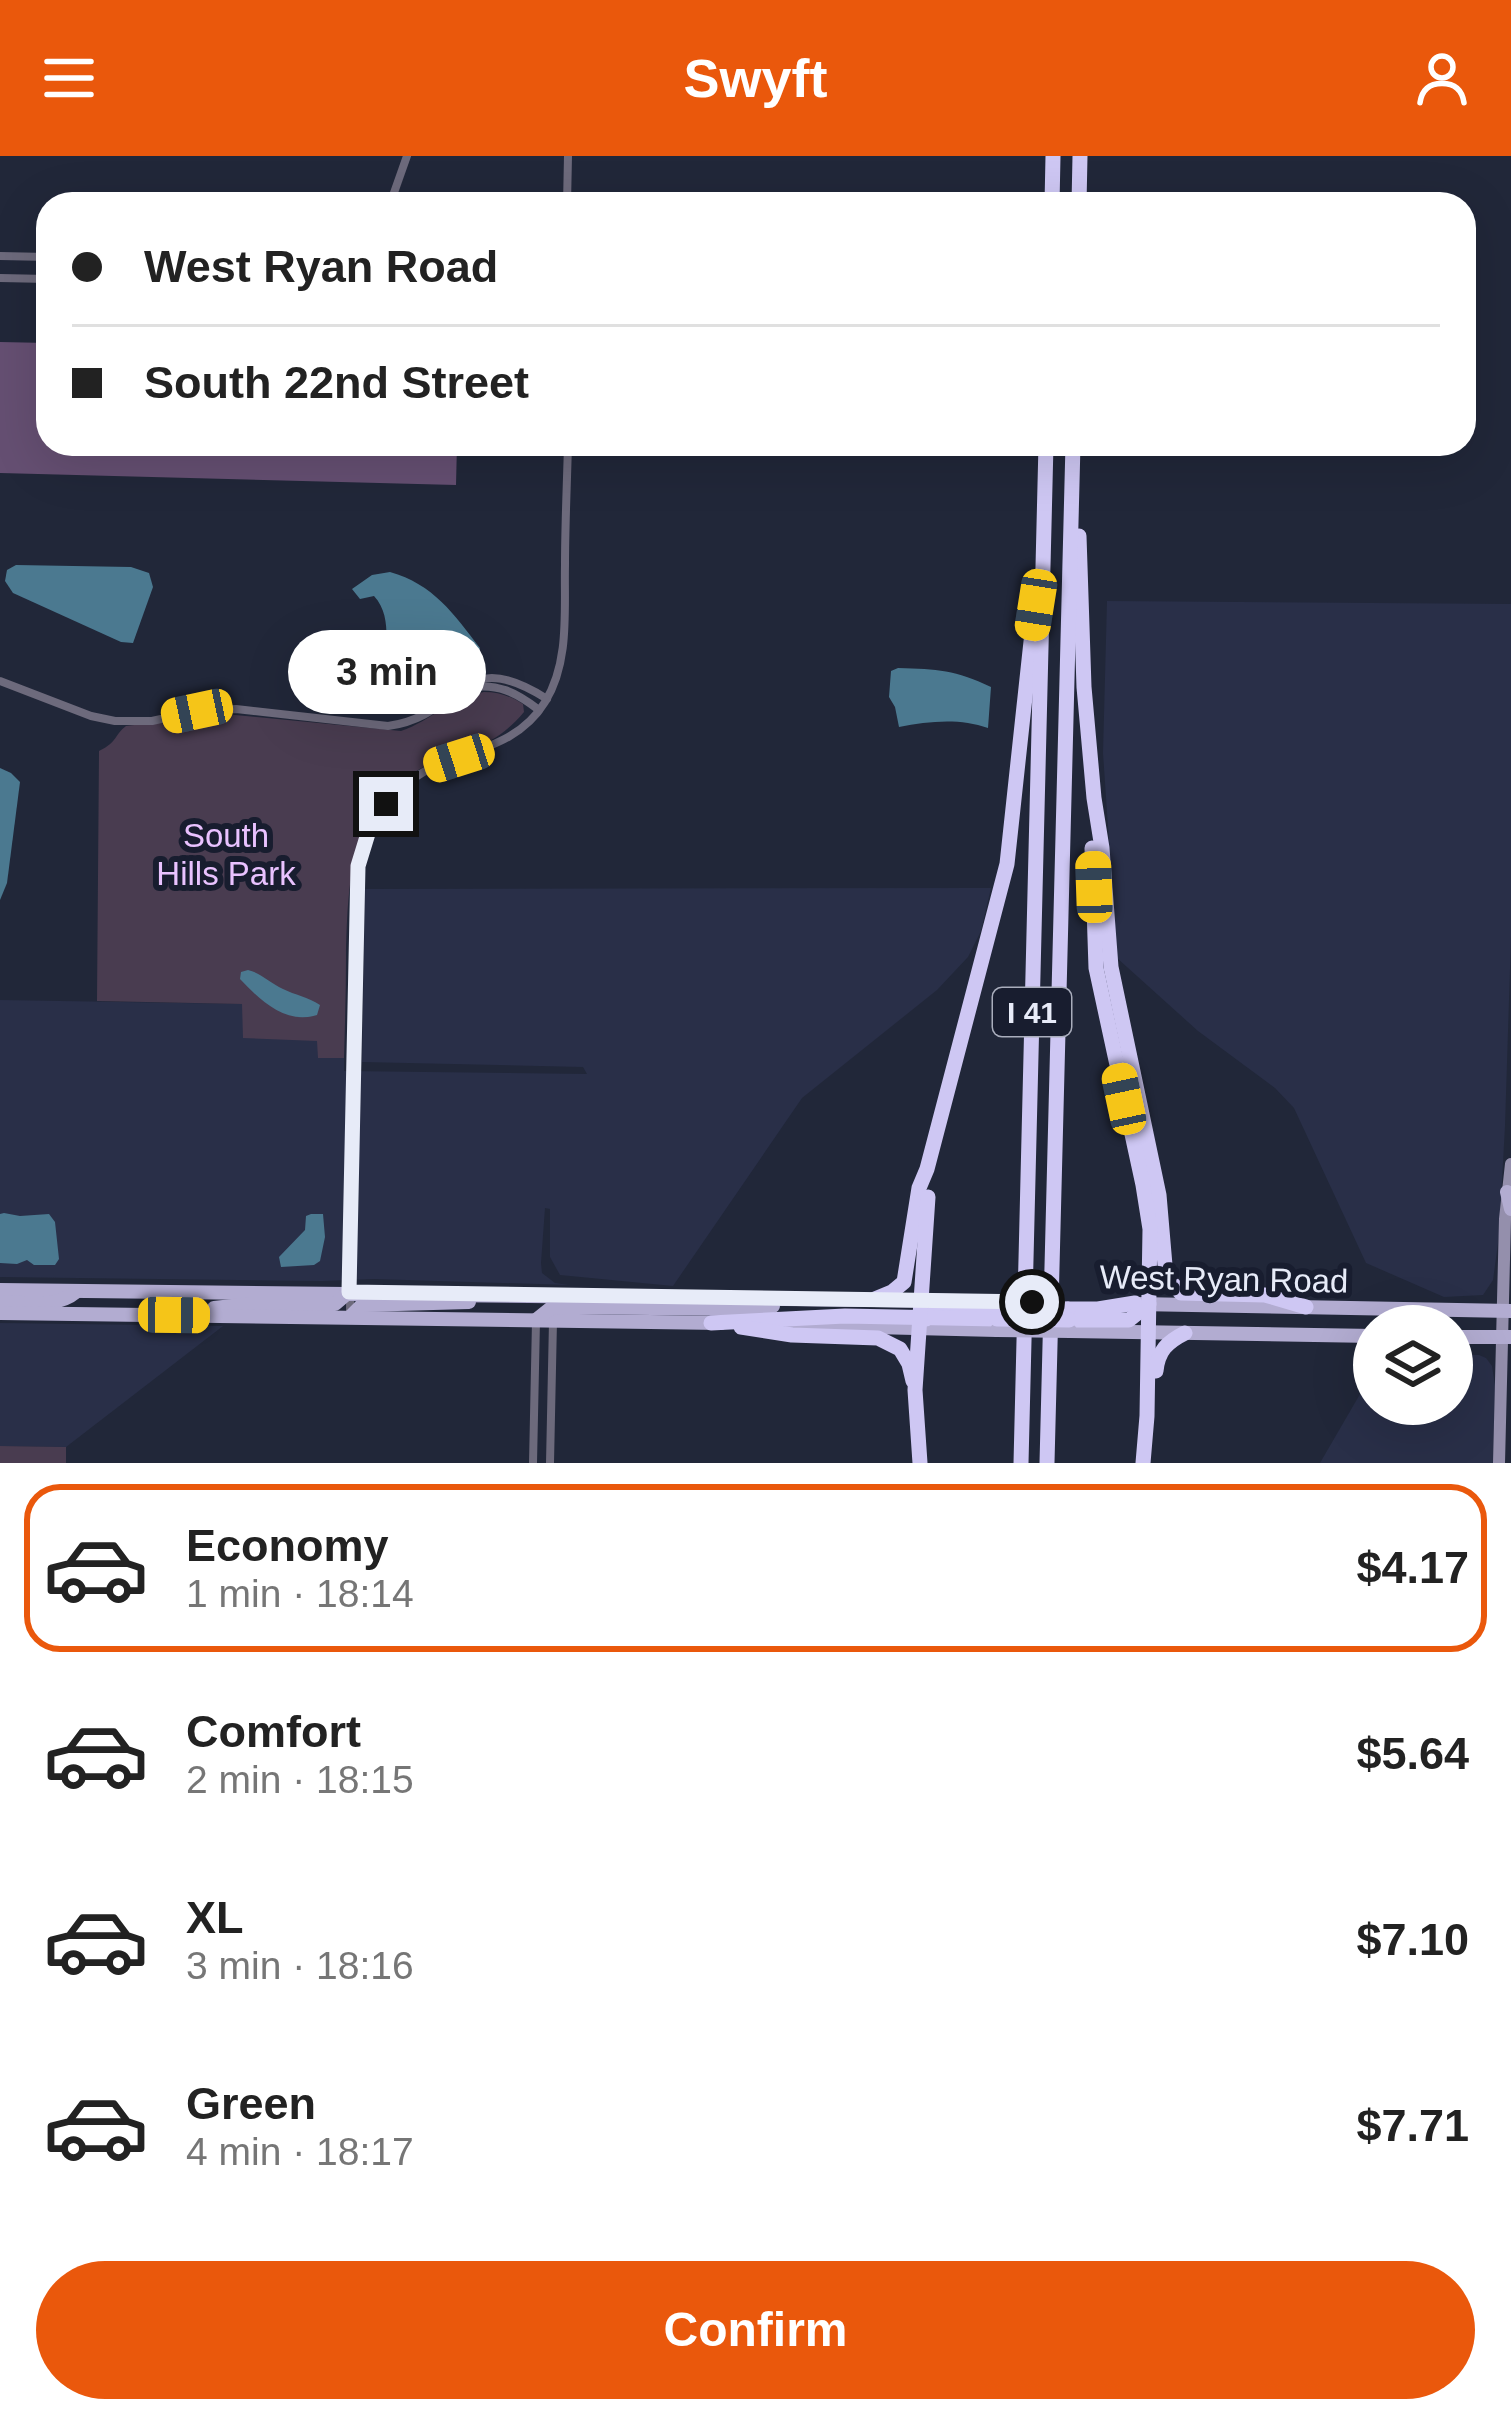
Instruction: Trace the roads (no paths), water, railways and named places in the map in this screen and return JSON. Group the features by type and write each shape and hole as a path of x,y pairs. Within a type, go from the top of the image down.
{"highway":[{"path":"1052,192 1054,156"},
{"path":"1079,192 1080,156"},
{"name":"I 41","path":"1021,1463 1046,456"},
{"path":"1074,456 1084,687 1111,968 1159,1195 1166,1277 1181,1293 1265,1295 1306,1307"},
{"name":"I 41","path":"1047,1463 1074,456"},
{"path":"875,1299 904,1282 919,1188 928,1169 1007,864 1043,560"},
{"path":"1094,798 1096,968 1150,1228 1142,1304 1148,1333 1144,1463"},
{"path":"915,1390 923,1316 928,1169"},
{"path":"711,1323 923,1316 944,1306 997,1314 1069,1316 1142,1304"},
{"path":"711,1323 893,1343 909,1364 915,1390 920,1463"},
{"path":"1144,1463 1151,1446 1158,1357 1185,1333"}],"main road":[{"path":"1508,1192 1511,1209"},
{"path":"0,1290 503,1294 550,1308 711,1323"},
{"path":"0,1302 57,1302 76,1291"},
{"path":"76,1313 91,1299 128,1300 182,1292"},
{"path":"174,1315 251,1304 335,1304 349,1292"},
{"path":"350,1317 362,1305 430,1305 503,1294"},
{"path":"0,1313 536,1320 550,1308 826,1298 875,1299 923,1316"},
{"name":"West Ryan Road","path":"1142,1304 1507,1311"},
{"name":"West Ryan Road","path":"1069,1316 1148,1333 1353,1336"},
{"path":"1473,1336 1508,1335"}],"street":[{"path":"567,192 568,156"},
{"path":"393,192 403,157"},
{"path":"0,256 36,257"},
{"path":"0,278 36,279"},
{"path":"350,1317 360,855 378,815 410,781 436,766 498,744 521,730 543,704 563,646 568,456"},
{"path":"0,681 115,721 152,721 236,709 388,726 409,723 471,682 488,677 509,678 543,704"},
{"path":"1498,1463 1508,1335 1511,1164"},
{"path":"550,1308 550,1463"},
{"path":"533,1463 536,1320"}],"park label":[{"name":"South Hills Park","path":"226,854"}]}
